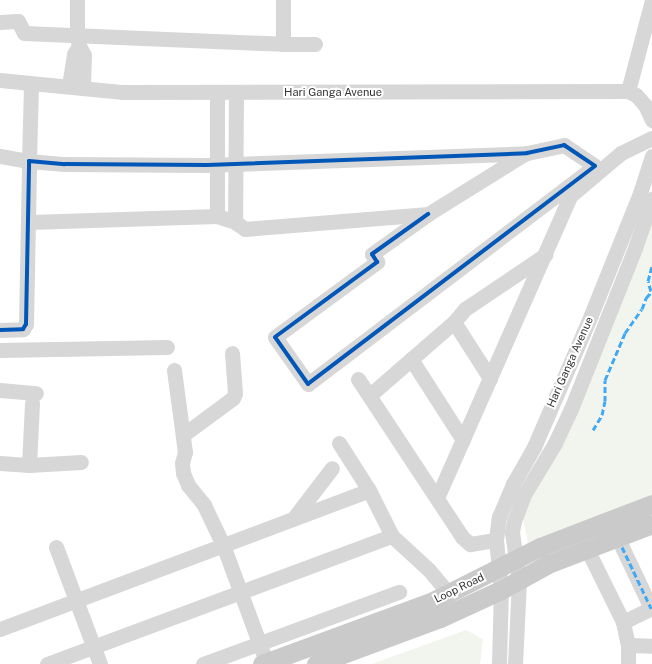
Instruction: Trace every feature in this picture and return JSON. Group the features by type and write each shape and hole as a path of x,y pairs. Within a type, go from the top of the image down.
{"main road":[{"name":"Loop Road","path":"265,664 433,601 540,547 652,504"},
{"name":"Loop Road","path":"316,664 440,618 519,581 548,564 652,524"}],"street":[{"path":"76,87 84,56 78,41 77,0"},
{"path":"283,0 283,44"},
{"path":"652,0 628,91 636,95 645,105 652,120"},
{"path":"0,22 18,22 24,33 78,41 315,44"},
{"name":"Hari Ganga Avenue","path":"0,80 123,92 628,91"},
{"path":"0,330 23,329 26,324 29,222 30,84"},
{"path":"217,92 217,216"},
{"path":"235,222 236,92"},
{"path":"437,498 570,196 621,153 652,138"},
{"path":"0,156 29,162 65,164 217,164 527,153 564,145 594,166 308,384 275,337 377,262 372,254 428,214 527,153"},
{"name":"Hari Ganga Avenue","path":"499,664 501,590 496,540 499,517 512,484 534,447 591,315 640,193 652,156"},
{"name":"Hari Ganga Avenue","path":"515,664 519,581 512,532 518,508 555,443 571,409 635,248 652,199"},
{"path":"29,222 217,216 235,222 245,229 428,214"},
{"path":"370,395 454,322 465,309 545,255"},
{"path":"454,322 490,378"},
{"path":"0,350 167,347"},
{"path":"183,435 233,398 235,393 232,354"},
{"path":"411,359 463,440"},
{"path":"174,370 185,452 182,462 183,473 188,485 204,505 223,545 265,664"},
{"path":"358,379 370,395 462,537 470,544 496,540"},
{"path":"0,390 34,398 29,465"},
{"path":"339,443 369,490 392,536 429,570 448,594"},
{"path":"0,463 29,465 81,462"},
{"path":"293,519 332,468"},
{"path":"0,629 369,490"},
{"path":"47,664 241,594 392,536"},
{"path":"56,547 100,664"},
{"path":"622,547 651,608 623,622"},
{"path":"587,549 623,622 628,645 628,664"},
{"path":"203,664 399,592"},
{"path":"628,645 652,646"}],"shaded area":[{"path":"652,219 652,495 528,543 521,509"},
{"path":"466,630 483,639 480,664 372,664"}],"marked path":[{"path":"651,291 648,281 652,266"},
{"path":"593,430 602,415 605,401 605,380 625,333 642,309 646,298 652,291"},
{"path":"622,547 651,608"}],"cycle path":[{"path":"0,330 23,329 26,324 29,161 65,164 207,165 527,153 564,145 595,166 308,384 275,337 377,262 372,254 428,214"}]}
